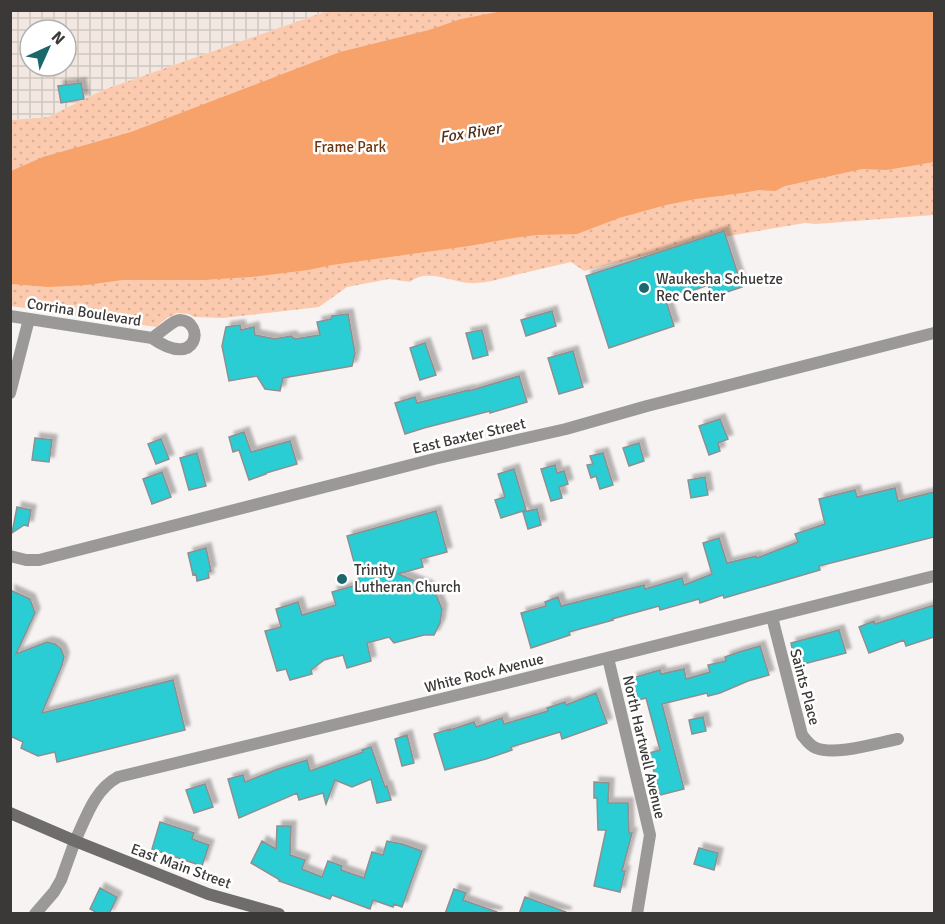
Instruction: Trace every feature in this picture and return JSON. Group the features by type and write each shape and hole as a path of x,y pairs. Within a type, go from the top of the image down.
{"main road":[{"name":"East Main Street","path":"10,813 75,842 208,894 279,914"}],"street":[{"name":"Corrina Boulevard","path":"10,316 152,338"},
{"path":"10,393 29,320"},
{"name":"East Baxter Street","path":"10,556 39,560 423,462 566,429 647,406 934,333"},
{"path":"10,349 14,362 14,377"},
{"name":"White Rock Avenue","path":"35,914 61,880 75,842 100,791 118,777 934,576"},
{"name":"Saints Place","path":"772,617 802,735 811,745 818,749 840,750 898,739"},
{"name":"North Hartwell Avenue","path":"608,658 650,835 637,914"}],"shaded area":[{"path":"11,11 327,11 103,90 48,117 11,120"}],"green space":[{"name":"Frame Park","path":"327,11 934,11 934,215 805,223 705,240 584,271 571,262 481,283 431,276 417,278 410,282 389,279 347,287 319,307 223,318 194,317 177,313 156,327 11,306 11,120 48,117 103,90"}],"water":[{"name":"Frame Park","path":"503,11 934,11 934,162 887,170 862,169 785,186 775,191 759,190 666,205 619,218 577,234 513,238 308,270 202,280 122,280 48,287 11,284 11,171 43,157 131,132 340,52 429,30 461,19"}],"building":[{"path":"81,83 84,99 61,103 58,86"},
{"name":"Waukesha Schuetze Rec Center","path":"724,231 742,287 712,297 708,285 665,298 674,326 609,348 586,276"},
{"path":"552,311 556,326 526,336 521,320"},
{"path":"348,314 355,353 352,366 283,378 280,391 265,389 257,376 229,381 222,346 226,327 240,325 241,330 254,327 255,335 275,339 291,336 295,339 320,335 317,322 331,319 332,316"},
{"path":"482,330 488,355 473,359 466,333"},
{"path":"425,343 436,375 420,380 410,348"},
{"path":"573,351 583,387 559,394 548,358"},
{"path":"519,376 527,402 405,434 395,403 415,397 417,403"},
{"path":"720,419 728,439 718,443 720,451 709,455 699,426"},
{"path":"244,432 251,452 290,441 297,464 249,480 239,450 233,452 229,437"},
{"path":"35,438 52,440 49,462 32,460"},
{"path":"161,439 169,459 156,464 148,444"},
{"path":"639,443 644,461 629,466 623,448"},
{"path":"197,453 206,486 189,490 180,458"},
{"path":"603,453 613,485 600,489 596,476 591,478 587,465 593,464 590,456"},
{"path":"555,465 557,473 564,471 568,484 559,487 562,498 551,501 541,469"},
{"path":"514,469 526,510 501,518 495,500 505,497 498,474"},
{"path":"162,472 171,497 152,504 143,479"},
{"path":"705,477 708,495 691,498 688,480"},
{"path":"895,488 898,501 934,492 934,537 819,566 820,570 724,598 723,595 700,603 699,599 660,610 659,606 569,632 570,635 531,648 521,613 546,606 545,602 558,597 561,606 644,585 645,589 682,578 684,585 712,574 703,543 719,538 727,563 756,556 757,558 798,542 795,534 825,524 819,499 855,490 857,497"},
{"path":"17,507 31,510 28,526 24,525 12,533"},
{"path":"537,509 541,525 528,529 523,512"},
{"path":"436,511 447,552 421,559 423,567 398,574 428,586 437,597 442,609 440,623 434,635 424,635 394,643 389,637 367,643 371,661 347,668 343,655 324,660 311,670 312,674 290,680 286,669 277,671 265,631 281,627 276,609 298,602 302,615 336,605 332,592 360,584 347,536"},
{"path":"206,548 211,571 208,572 209,578 197,581 196,574 193,575 188,553"},
{"path":"10,590 30,599 35,613 16,654 47,642 61,649 64,657 42,713 173,680 185,730 57,762 55,752 38,756 21,748 23,742 10,736"},
{"path":"934,605 934,637 906,646 904,640 869,653 859,627"},
{"path":"839,630 846,653 796,666 791,643"},
{"path":"760,646 769,675 720,693 708,696 707,693 662,704 684,789 660,795 649,753 660,750 646,698 638,700 632,678 660,670 661,674 684,669 686,679 710,672 708,665 726,661 725,657"},
{"path":"596,693 607,723 562,739 560,732 511,747 512,750 486,759 445,770 434,734 474,722 476,727 502,718 504,724"},
{"path":"703,717 706,731 692,734 689,720"},
{"path":"407,735 414,763 402,766 395,739"},
{"path":"371,747 391,800 377,803 371,779 352,787 335,780 326,804 323,793 299,800 297,793 239,818 228,779 243,775 245,782 307,760 310,771"},
{"path":"594,782 609,783 608,803 628,803 629,833 632,833 622,871 625,871 620,892 594,886 606,830 598,830"},
{"path":"205,784 213,807 194,813 186,790"},
{"path":"160,822 194,833 192,839 209,845 202,866 152,849"},
{"path":"277,826 291,826 290,855 305,860 302,869 322,877 328,861 342,866 341,870 364,878 372,852 383,855 387,841 422,851 402,907 394,904 393,907 373,900 370,909 332,895 330,899 279,881 251,863 262,841 276,849"},
{"path":"699,848 718,853 714,870 694,864"},
{"path":"100,888 117,897 109,914 99,914 90,909"},
{"path":"454,889 466,893 463,900 497,912 497,914 445,914"},
{"path":"525,897 566,912 566,914 519,914"}],"place":[{"name":"Waukesha Schuetze Rec Center","path":"644,288"},
{"name":"Trinity Lutheran Church","path":"342,579"}],"water label":[{"name":"Fox River","path":"470,132"}]}
